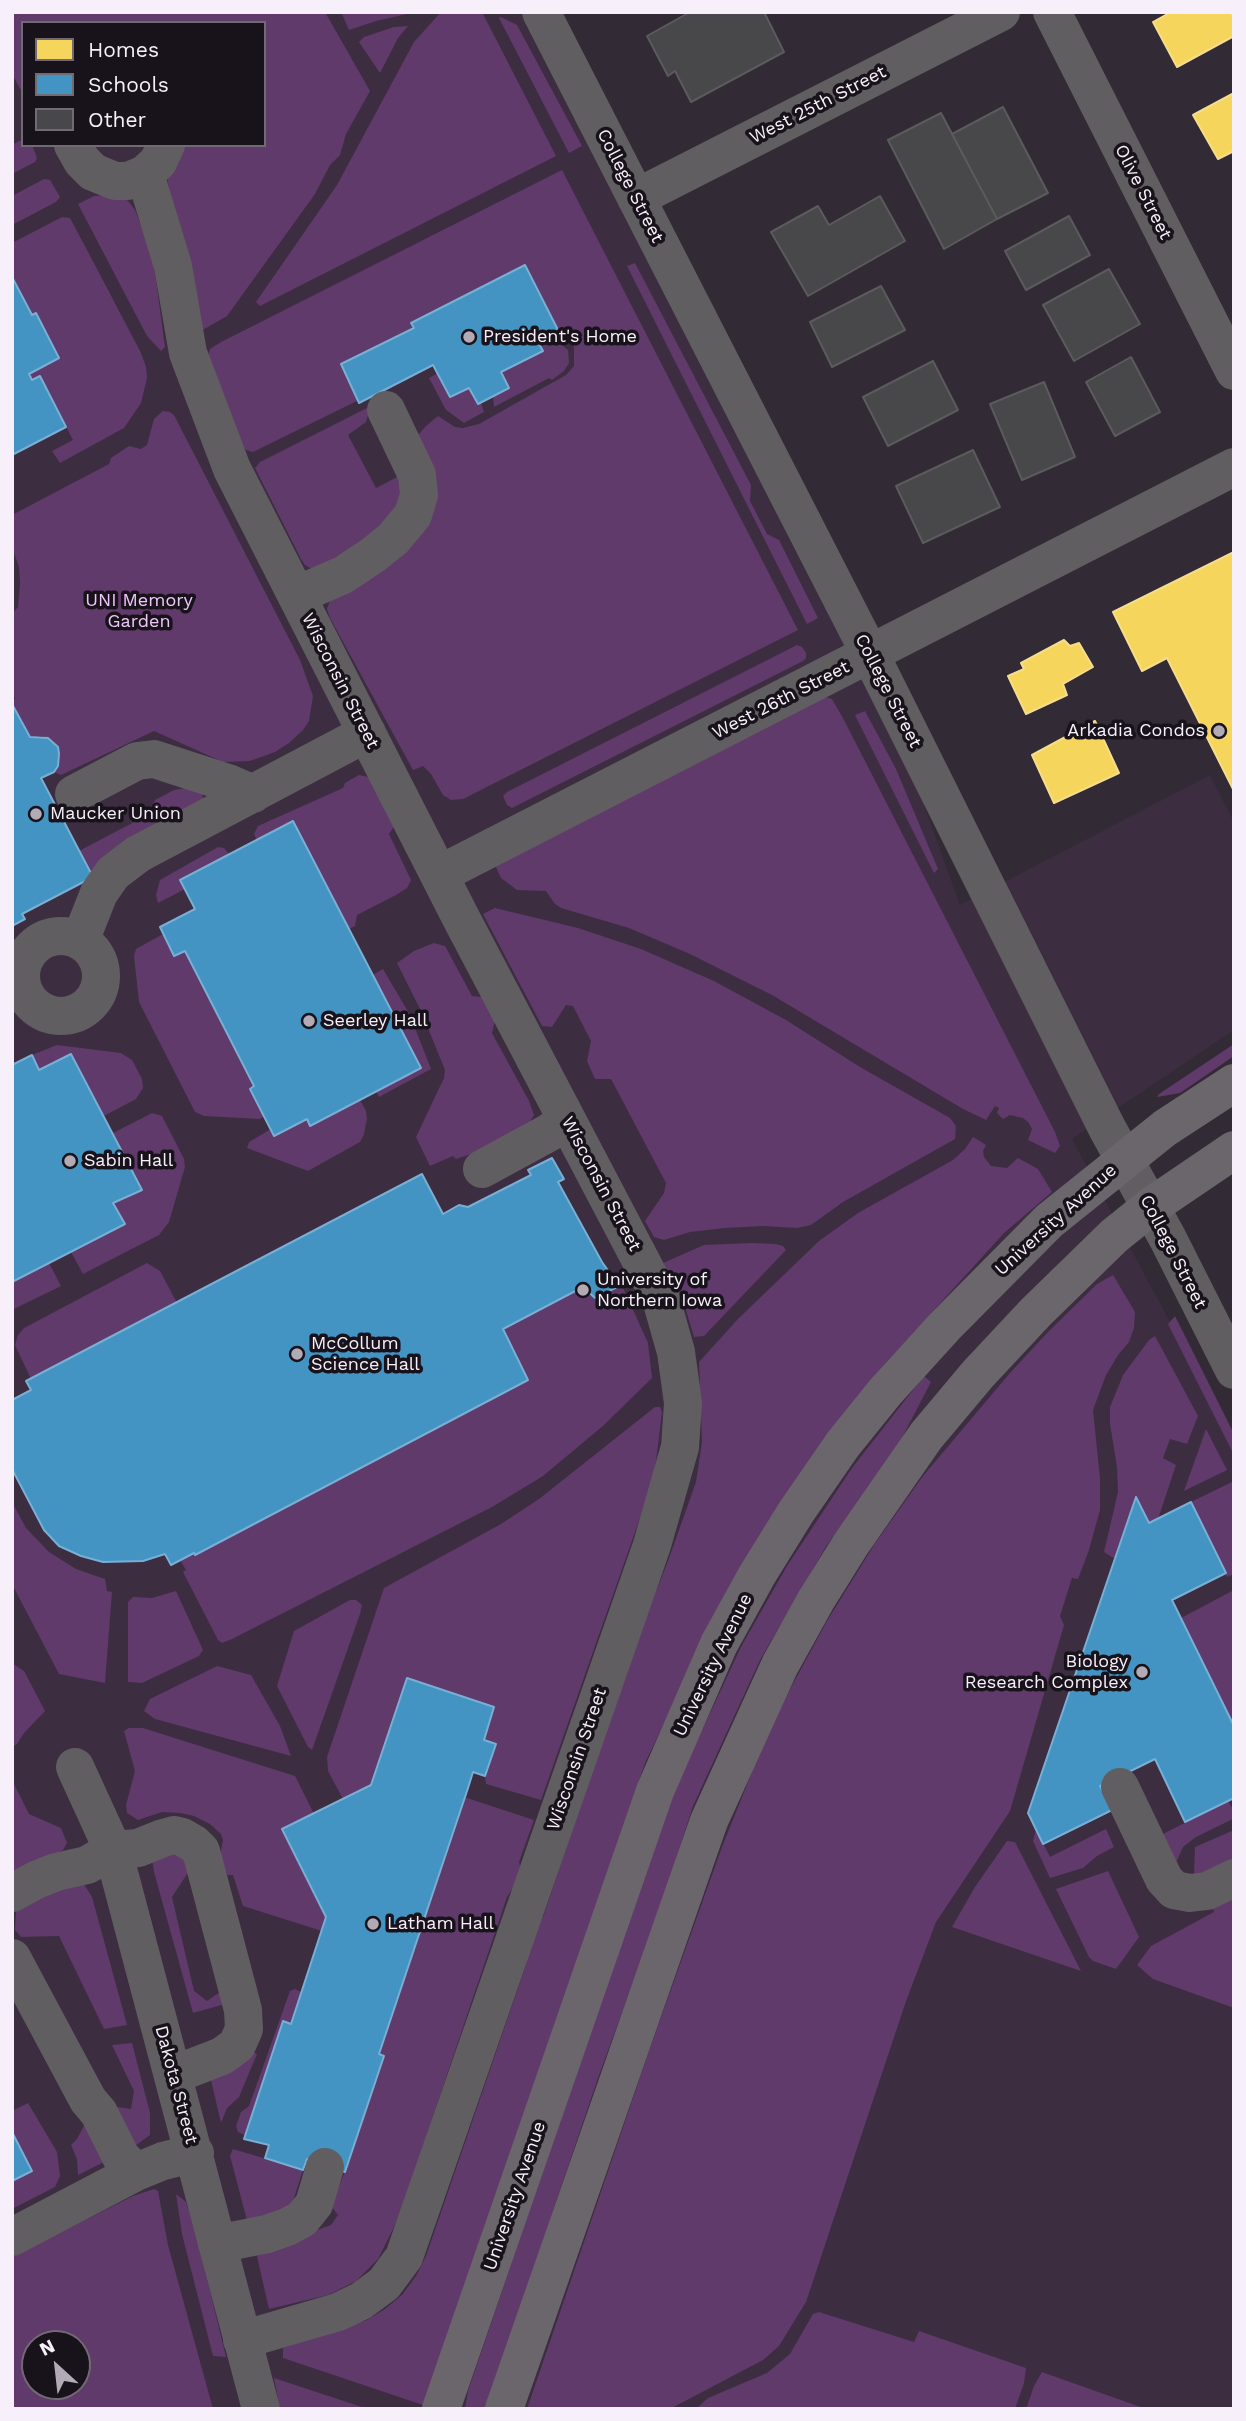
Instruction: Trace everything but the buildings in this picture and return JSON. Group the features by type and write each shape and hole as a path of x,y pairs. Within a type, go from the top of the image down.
{"main road":[{"name":"University Avenue","path":"442,2409 655,1791 725,1632 757,1575 843,1444 885,1392 1000,1268 1049,1222 1125,1159 1165,1128 1234,1083"},
{"path":"504,2409 709,1821 780,1665 816,1600 851,1544 926,1436 978,1374 1036,1312 1114,1236 1150,1207 1234,1150"}],"street":[{"name":"College Street","path":"541,12 870,654 1095,1104 1234,1370"},
{"name":"West 25th Street","path":"636,198 1001,12"},
{"name":"Olive Street","path":"1052,12 1234,371"},
{"name":"Wisconsin Street","path":"74,147 88,166 115,181 128,181 156,159 188,354 232,469 461,918 661,1299 676,1352 683,1403 680,1447 652,1545 404,2257 384,2284 361,2301 338,2312 242,2340"},
{"path":"297,596 343,575 373,555 398,533 412,514 419,495 417,475 386,410"},
{"name":"West 26th Street","path":"440,874 1234,467"},
{"path":"80,941 99,893 113,873 138,854 367,733"},
{"path":"74,794 136,761 154,759 253,794"},
{"path":"482,1169 550,1132 566,1119"},
{"name":"Dakota Street","path":"75,1767 113,1850 261,2409"},
{"path":"1120,1787 1164,1879 1174,1891 1207,1891 1234,1878"},
{"path":"12,1893 46,1876 87,1865 113,1850 138,1848 173,1835 194,1844 204,1856 243,2010 244,2029 237,2045 222,2056 173,2075"},
{"path":"12,1958 121,2157 136,2172"},
{"path":"12,2237 136,2172 163,2161 195,2153"},
{"path":"217,2244 267,2234 302,2219 314,2204 325,2167"}],"shaded area":[{"name":"University of Northern Iowa","path":"12,12 538,12 870,654 960,905 1210,775 1234,822 1234,1030 1072,1139 1234,1441 1234,2409 12,2409"}],"green space":[{"path":"12,12 325,12 370,91 346,134 340,155 330,165 315,194 227,316 201,331 167,174 182,147 266,147 266,21 21,21 21,90 12,74"},
{"path":"341,12 416,12 349,30"},
{"path":"441,12 482,12 556,156 260,306 256,302 337,185 414,42"},
{"path":"499,18 517,25 582,146 569,153"},
{"path":"408,26 398,38 380,73 359,42 364,37 394,27"},
{"path":"21,140 21,147 33,147 37,158 35,162 12,174 12,145"},
{"path":"562,170 798,630 463,799 451,800 443,795 423,766 413,770 327,609 331,597 379,567 418,435 426,426 438,416 455,427 479,424 566,375 574,366 574,347 556,331 558,329 525,265 411,323 414,328 341,364 357,401 253,452 240,444 207,360 210,349 221,342"},
{"path":"44,179 50,180 60,197 56,202 12,225 12,196"},
{"path":"94,196 122,196 128,201 142,228 154,265 165,347 161,351 147,336 78,204"},
{"path":"62,217 70,218 96,267 141,353 147,378 141,403 124,428 60,463 52,451 73,440 40,377 32,380 29,374 59,357 12,277 12,243"},
{"path":"635,263 751,485 750,501 767,534 779,540 818,618 807,624 627,266"},
{"path":"550,334 568,350 569,363 564,371 552,380 549,378 494,407 493,397 509,388 501,372 542,350 537,340"},
{"path":"438,373 450,397 469,388 477,404 481,403 484,412 464,423 446,410 429,378"},
{"path":"367,408 369,412 366,422 348,435 376,488 397,477 401,478 398,516 315,571 301,559 255,468 260,462"},
{"name":"UNI Memory Garden","path":"163,411 174,415 300,660 313,696 309,721 289,743 275,752 250,761 223,762 154,731 61,775 54,772 58,766 59,755 54,742 42,736 30,737 12,704 15,698 12,693 12,614 18,607 20,583 19,567 12,547 12,515 109,464 111,458 129,446 141,449 147,445 154,419"},
{"path":"797,645 806,653 803,661 512,808 507,805 503,796 507,792"},
{"path":"826,697 832,699 844,720 1055,1132 1060,1146 1055,1153 1028,1140 1032,1129 1023,1118 1010,1115 1003,1119 997,1113 999,1108 995,1106 986,1120 963,1109 772,995 690,954 629,928 561,908 546,891 517,890 501,878 482,837"},
{"path":"865,711 896,769 938,869 934,873 855,715"},
{"path":"359,775 377,779 399,819 389,834 411,880 407,888 357,915 355,926 349,929 293,822 257,840 254,834 258,826 343,788 345,783"},
{"path":"186,788 202,794 204,801 93,877 79,851 157,810 153,804 155,800 174,790"},
{"path":"218,847 224,848 229,854 180,879 185,889 158,903 156,895 160,880"},
{"path":"495,908 578,928 641,949 714,981 786,1020 860,1067 950,1118 956,1126 955,1139 843,1202 811,1225 797,1228 725,1228 690,1232 664,1240 654,1237 645,1221 664,1193 666,1183 611,1079 595,1079 587,1061 591,1041 573,1006 566,1005 552,1027 542,1026 483,914"},
{"path":"163,934 174,956 185,951 254,1086 264,1116 260,1119 204,1116 195,1112 139,1002 134,956 136,949"},
{"path":"434,943 445,946 472,996 490,998 497,1012 492,1033 534,1115 528,1125 477,1152 456,1159 453,1156 430,1166 416,1137 444,1078 445,1070 421,1011 397,963 414,951"},
{"path":"383,969 410,1015 431,1069 379,1097 376,1091 421,1067 373,975"},
{"path":"1234,1044 1234,1056 1180,1093 1157,1097 1159,1094"},
{"path":"57,1045 121,1053 132,1060 142,1079 143,1088 136,1099 104,1116 72,1054 39,1070 32,1055"},
{"path":"360,1100 367,1119 360,1142 308,1171 247,1148 249,1142 271,1129 275,1135 307,1119 311,1126"},
{"path":"152,1113 162,1116 184,1159 185,1167 169,1222 159,1235 83,1274 71,1252 124,1225 113,1203 142,1190 113,1133"},
{"path":"973,1137 986,1145 984,1157 991,1166 1007,1168 1018,1158 1038,1169 1052,1192 1004,1233 883,1366 731,1584 645,1763 423,2405 283,2358 283,2348 367,2320 385,2309 402,2295 426,2256 527,1962 522,1950 527,1927 543,1917 637,1639 696,1482 702,1442 699,1362 738,1319 819,1241 858,1213 953,1160"},
{"path":"775,1244 786,1250 704,1336 694,1337 683,1300 663,1263 704,1245"},
{"path":"49,1263 61,1286 12,1310 12,1282"},
{"path":"147,1263 160,1271 177,1303 31,1379 15,1345 24,1328"},
{"path":"1113,1275 1135,1312 1134,1328 1129,1342 1106,1375 1093,1410 1100,1478 1100,1510 1089,1550 1078,1579 1072,1578 1060,1616 1064,1625 1010,1811 936,1922 905,2004 806,2302 779,2346 763,2360 670,2409 527,2409 722,1847 754,1767 788,1693 827,1621 874,1545 923,1476 1047,1333 1097,1284"},
{"path":"620,1281 648,1343 652,1378 604,1425 543,1476 492,1507 232,1639 222,1643 218,1640 183,1572 186,1570 180,1560 528,1380 503,1329 583,1287 596,1298 619,1286 616,1283"},
{"path":"1175,1316 1234,1434 1234,1455 1168,1324"},
{"path":"1155,1336 1198,1416 1187,1444 1170,1439 1163,1458 1176,1465 1158,1519 1149,1523 1136,1498 1115,1559 1104,1552 1118,1492 1110,1407 1123,1375 1149,1340"},
{"path":"924,1376 931,1382 895,1451 827,1545 760,1660 693,1806 661,1906 598,2078 486,2409 465,2409 468,2391 669,1801 741,1647 787,1566 852,1468"},
{"path":"655,1407 660,1407 662,1412 654,1478 541,1800 486,1784 485,1776 496,1744 484,1740 494,1707 407,1678 371,1785 343,1799 328,1771 327,1757 384,1588 501,1524 539,1499"},
{"path":"1206,1429 1227,1470 1184,1491"},
{"path":"1232,1482 1234,1574 1227,1577 1191,1502"},
{"path":"12,1502 26,1528 49,1552 76,1569 105,1579 107,1591 112,1592 105,1683 59,1674 12,1584"},
{"path":"1234,1590 1234,1726 1181,1618"},
{"path":"176,1591 203,1650 199,1656 142,1683 128,1682 128,1602 133,1597 152,1598"},
{"path":"350,1600 356,1600 362,1605 360,1614 312,1750 277,1686 294,1631"},
{"path":"12,1663 24,1671 45,1711 12,1747"},
{"path":"217,1666 251,1675 280,1726 291,1756 155,1719 144,1711 150,1699"},
{"path":"129,1728 143,1728 295,1776 314,1814 326,1917 322,1931 243,1906 233,1875 227,1875 220,1856 223,1840 221,1834 210,1824 180,1813 162,1812 138,1820 127,1813 126,1805 135,1771 124,1731"},
{"path":"12,1780 29,1814 61,1828 67,1843 63,1850 12,1877"},
{"path":"464,1797 534,1820 519,1862 522,1874 507,1897 399,2217 378,2259 356,2281 328,2295 269,2309 256,2252 331,2225 338,2215 331,2206 384,2057 379,2054"},
{"path":"1228,1801 1234,1811 1233,1819 1196,1837 1183,1847 1175,1865 1159,1836"},
{"path":"1036,1829 1050,1857 1106,1829 1114,1847 1083,1868 1050,1878 1033,1841"},
{"path":"1234,1830 1234,1864 1194,1875 1195,1847"},
{"path":"1007,1841 1015,1842 1081,1971 952,1927 975,1887"},
{"path":"168,1851 193,1865 172,1897 194,1991 207,2001 220,1992 229,2003 193,2013 154,1872 152,1859"},
{"path":"1108,1871 1139,1937 1116,1969 1089,1957 1056,1889"},
{"path":"82,1881 92,1897 127,2025 104,2029 59,1936 21,1937 15,1930 16,1911 32,1896"},
{"path":"1234,1892 1234,2008 1153,1979 1137,1965 1151,1946 1214,1912 1211,1903"},
{"path":"295,1989 301,1992 291,2024 283,2022 245,2135 238,2132 236,2126 241,2112 249,2106 290,1991"},
{"path":"132,2043 150,2113 150,2135 131,2149 111,2106 131,2109 134,2091 112,2045"},
{"path":"248,2049 257,2054 239,2097 227,2108 221,2123 210,2076"},
{"path":"28,2103 57,2152 60,2176 55,2187 12,2209 12,2181 32,2171 12,2132 12,2111"},
{"path":"88,2118 112,2158 78,2175 77,2159 71,2145"},
{"path":"233,2149 303,2170 292,2204 248,2224 230,2156"},
{"path":"154,2189 158,2191 168,2245 213,2409 12,2409 12,2257 133,2196"},
{"path":"176,2194 186,2202 195,2229 226,2357 213,2356 182,2234"},
{"path":"819,2312 914,2342 919,2331 1026,2368 1015,2409 696,2409 708,2398 767,2373 790,2354 813,2314"},
{"path":"1042,2372 1146,2409 1026,2409"},
{"path":"274,2378 368,2409 280,2409"}],"place":[{"name":"President's Home","path":"469,337"},
{"name":"Arkadia Condos","path":"1219,731"},
{"name":"Maucker Union","path":"36,814"},
{"name":"Seerley Hall","path":"309,1021"},
{"name":"Sabin Hall","path":"70,1161"},
{"name":"University of Northern Iowa","path":"583,1290"},
{"name":"McCollum Science Hall","path":"297,1354"},
{"name":"Biology Research Complex","path":"1142,1672"},
{"name":"Latham Hall","path":"373,1924"}]}
